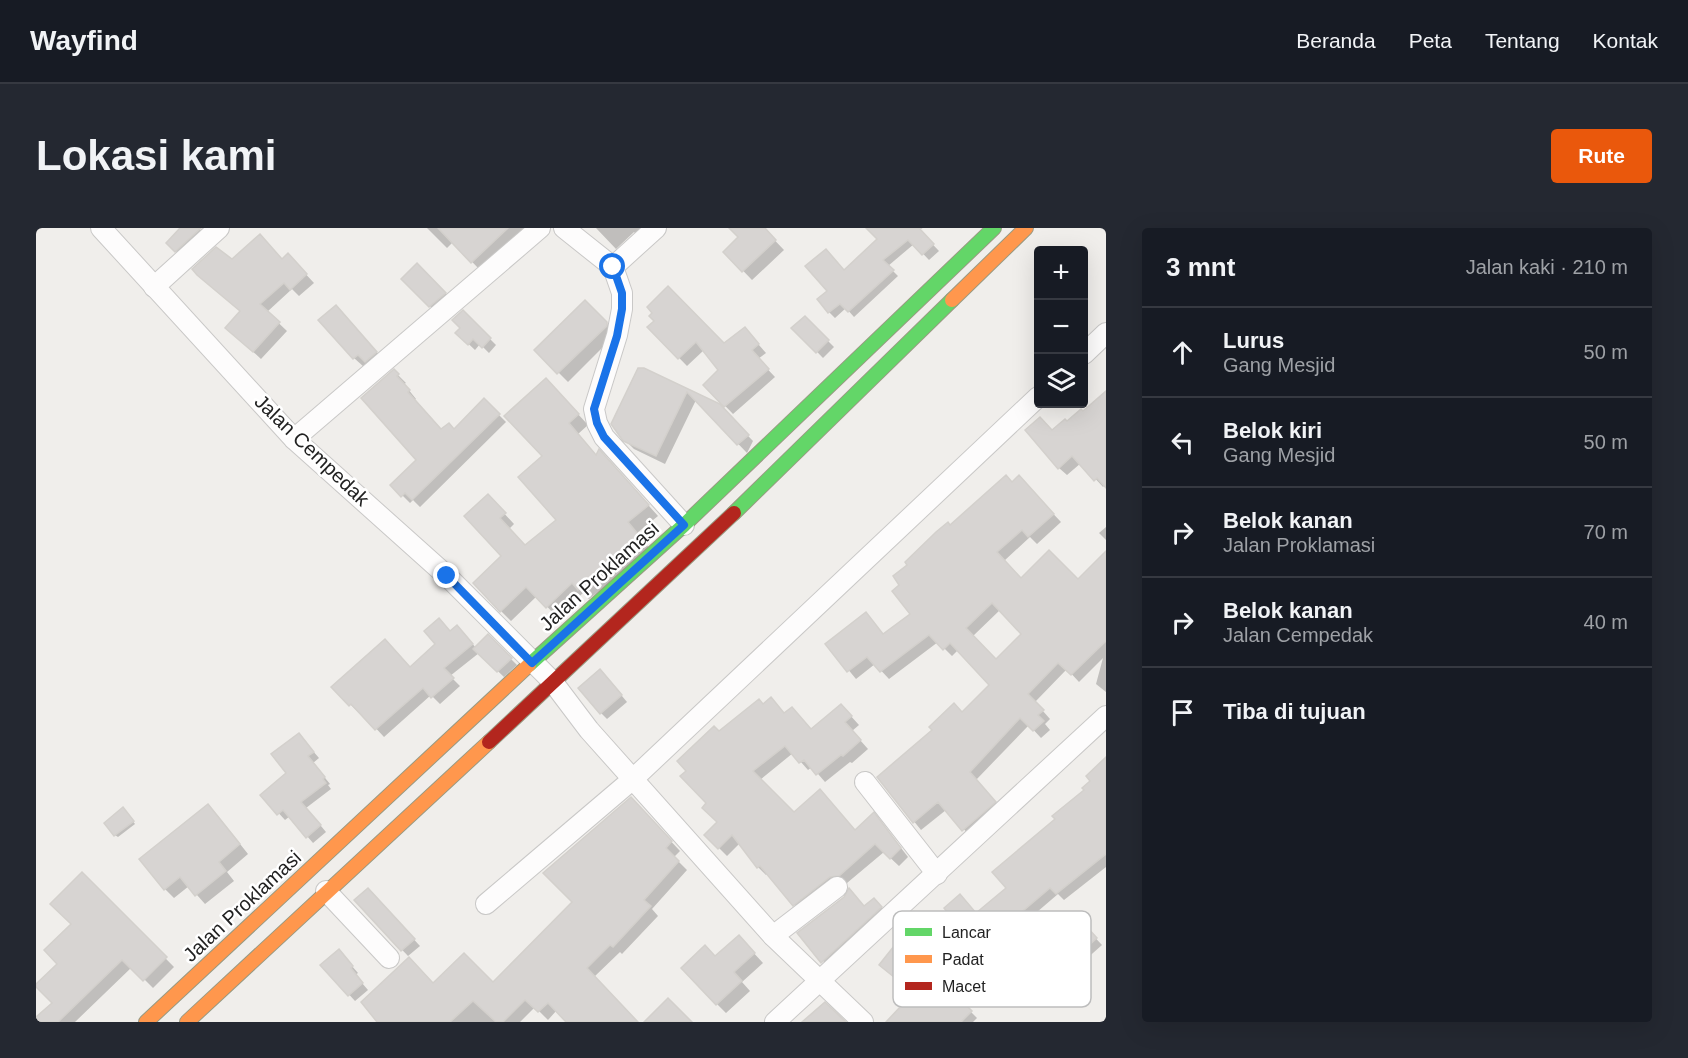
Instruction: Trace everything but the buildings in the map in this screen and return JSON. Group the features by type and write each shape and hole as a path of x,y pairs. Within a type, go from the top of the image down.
{"street":[{"name":"Jalan Cempedak","path":"101,228 294,439 447,576 552,681 589,730 773,936 862,1022"},
{"path":"154,286 219,228"},
{"path":"294,439 540,228"},
{"path":"564,228 613,267 622,293 622,309 617,336 594,409 597,423 604,437 684,525"},
{"path":"613,267 656,228"},
{"name":"Jalan Proklamasi","path":"146,1022 684,525 994,228"},
{"path":"187,1022 713,533 1026,228"},
{"path":"1088,349 1106,333"},
{"path":"486,904 633,779 1034,401"},
{"path":"896,911 1106,716"},
{"path":"865,782 937,874"},
{"path":"773,936 837,887"},
{"path":"326,891 389,958"},
{"path":"775,1022 893,914"}],"traffic: fast":[{"path":"529,665 684,525 994,228"},
{"path":"734,513 952,300"}],"traffic: slow":[{"path":"952,300 1026,228"},
{"path":"146,1022 529,665"},
{"path":"187,1022 489,742"}],"traffic: jam":[{"path":"489,742 734,513"}],"route":[{"path":"447,576 532,663 684,525 682,526 604,437 597,423 594,409 617,336 622,309 622,293 613,267"}]}
